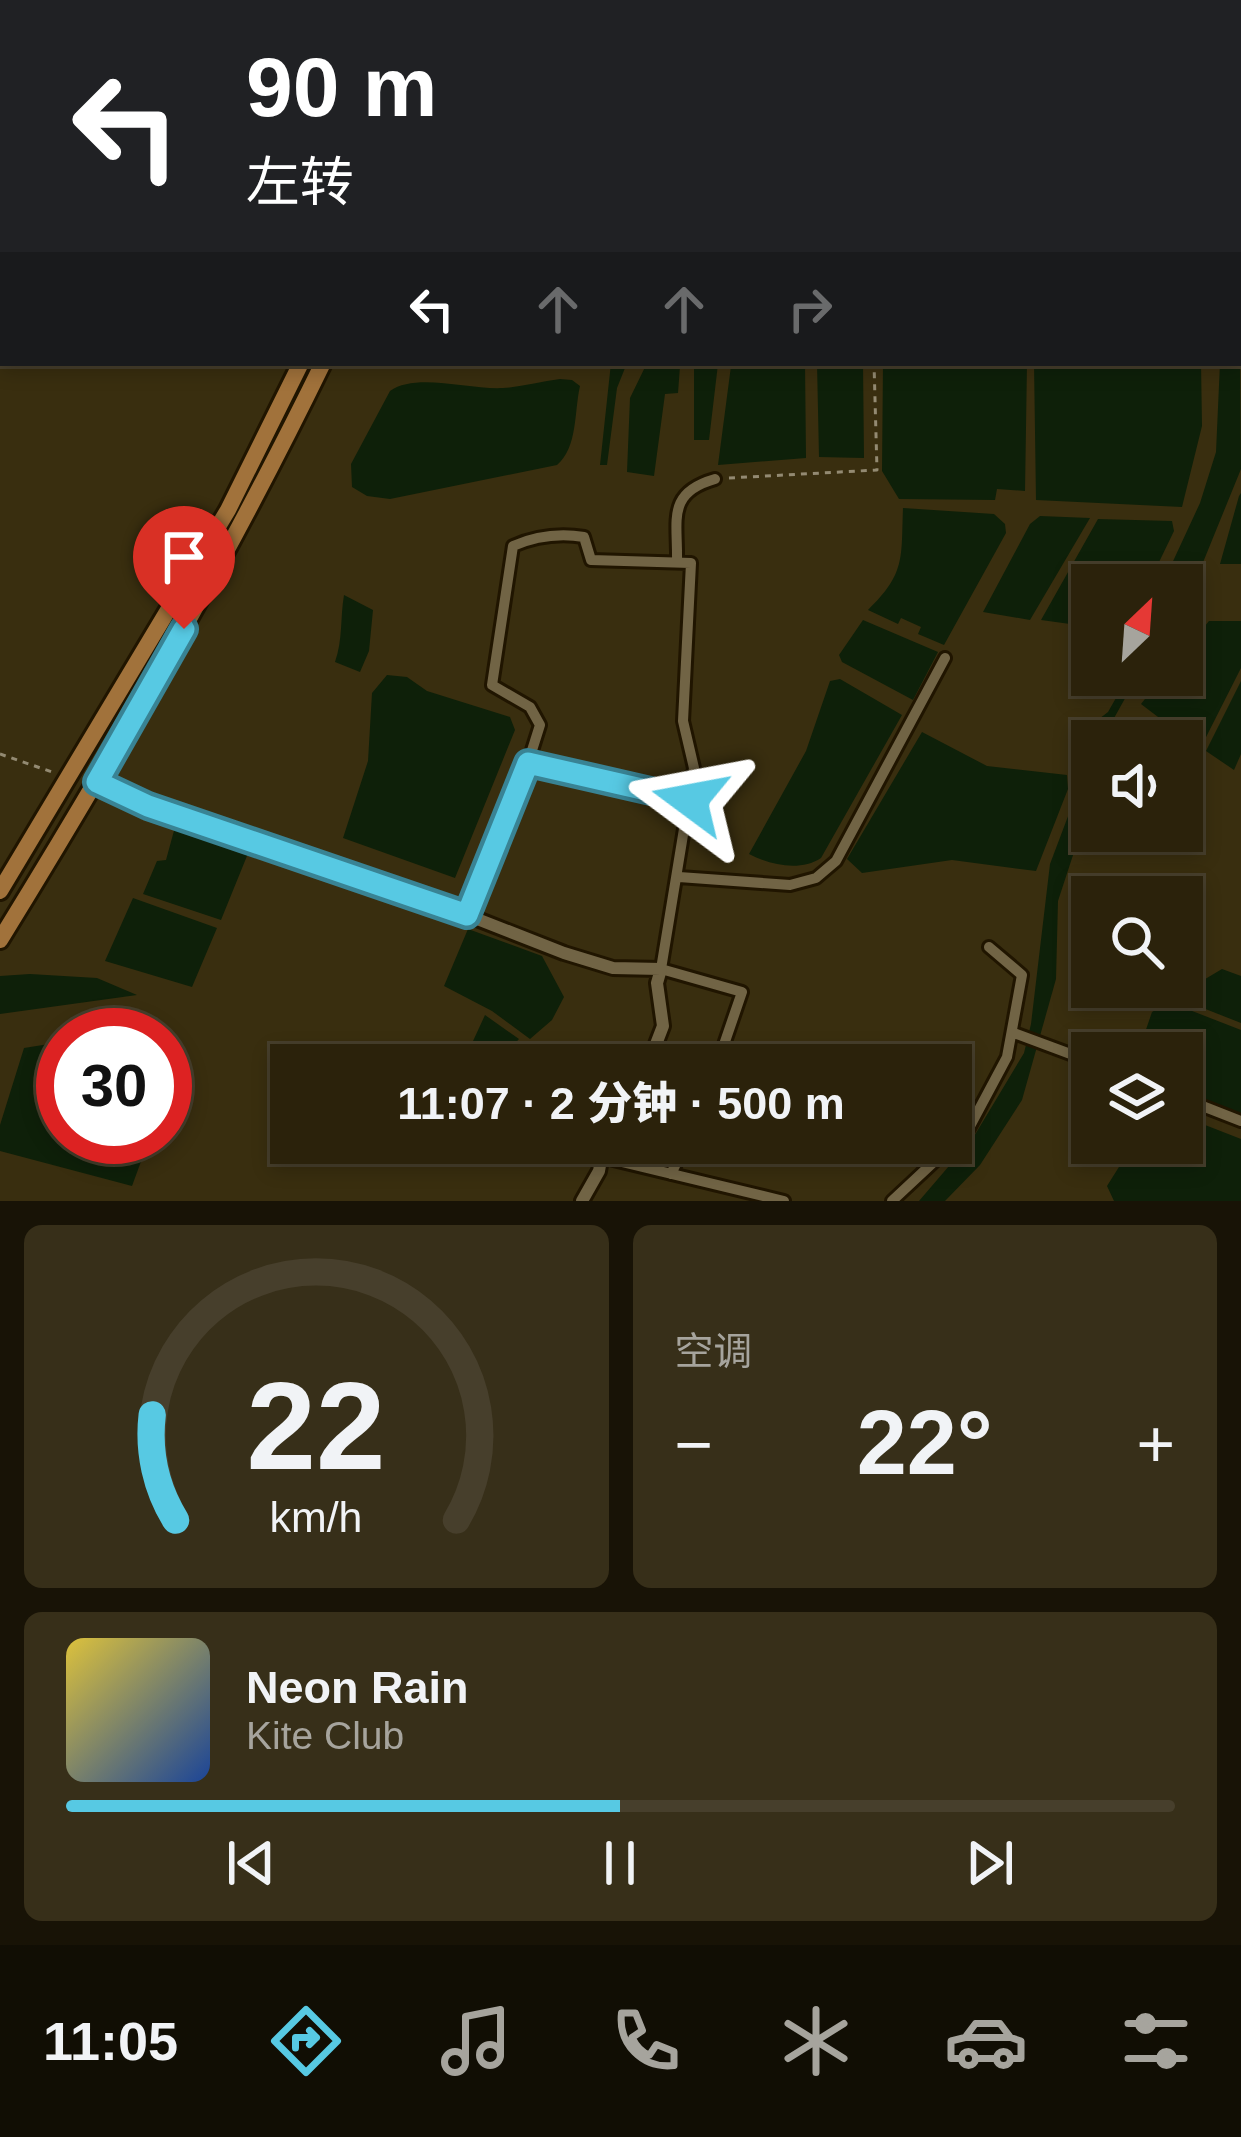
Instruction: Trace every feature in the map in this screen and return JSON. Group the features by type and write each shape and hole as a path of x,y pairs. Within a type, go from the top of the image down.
{"main road":[{"path":"0,891 228,510 300,366"},
{"path":"0,940 97,782 249,514 322,366"}],"street":[{"path":"677,562 681,495 691,486 715,479"},
{"path":"467,915 540,725 530,707 492,685 513,546 530,538 564,534 584,537 591,560 691,563 682,678 683,721 694,768 679,877 657,983 663,1026 656,1044"},
{"path":"679,877 790,885 817,878 836,861 945,658"},
{"path":"528,763 690,800"},
{"path":"97,782 148,806 613,968 661,969 742,992 724,1044"},
{"path":"892,1201 968,1130 1019,1035 1022,975 989,947"},
{"path":"1019,1035 1071,1055"},
{"path":"1203,1106 1241,1121"},
{"path":"582,1201 600,1164"},
{"path":"643,1164 784,1201"},
{"path":"671,1174 676,1164"}],"path":[{"path":"715,479 877,470 874,366"},
{"path":"0,754 57,773 74,770"}],"shaded area":[{"path":"611,366 626,366 617,388 607,465 600,465"},
{"path":"646,366 680,366 678,393 665,394 654,476 627,472 630,398"},
{"path":"718,366 709,440 694,440 694,368"},
{"path":"731,366 805,366 806,458 718,465"},
{"path":"817,366 863,366 864,458 819,457"},
{"path":"883,366 1027,366 1025,491 997,489 995,500 899,499 882,471"},
{"path":"1034,366 1201,366 1202,426 1182,507 1036,500"},
{"path":"1220,366 1240,366 1241,469 1202,564 1172,564 1200,503 1216,452"},
{"path":"560,379 580,386 572,439 557,465 390,499 367,496 352,487 351,464 390,391 401,385 503,388"},
{"path":"1241,493 1241,564 1220,564 1239,496"},
{"path":"903,508 994,514 1005,524 1006,533 944,645 918,634 921,627 901,618 898,624 868,610 899,564"},
{"path":"1040,516 1090,518 1030,620 983,612 1030,524"},
{"path":"1098,519 1172,521 1174,531 1158,564 1073,564"},
{"path":"1071,567 1071,624 1041,620"},
{"path":"344,595 373,610 369,651 360,672 335,662"},
{"path":"863,620 938,652 913,700 842,662 839,655"},
{"path":"1209,621 1241,621 1241,668 1203,743 1203,720 1162,720 1141,704 1147,696 1203,696 1203,628"},
{"path":"387,675 407,677 427,691 510,717 515,730 455,878 343,838 368,761 372,693"},
{"path":"840,679 902,715 821,858 804,865 785,865 749,854 806,751 830,681"},
{"path":"1241,681 1241,754 1234,770 1206,751"},
{"path":"1117,696 1126,696 1113,720 1098,720"},
{"path":"922,732 987,766 1067,775 1068,789 1036,871 952,860 862,873 847,859"},
{"path":"1071,805 1074,852 1058,901 1056,979 1022,1100 980,1165 945,1201 919,1201 951,1164 972,1164 972,1139 1024,1053 1050,864"},
{"path":"175,827 249,851 221,920 143,894 157,861 166,860"},
{"path":"133,898 217,928 192,987 105,961"},
{"path":"468,929 542,956 564,997 552,1020 530,1039 492,1011 444,986"},
{"path":"1222,969 1241,976 1241,1023 1203,1008 1203,980"},
{"path":"0,976 97,978 137,995 0,1014"},
{"path":"1184,1008 1241,1030 1241,1115 1203,1100 1203,1032 1145,1032 1152,1012"},
{"path":"485,1015 519,1039 514,1044 472,1044"},
{"path":"36,1046 36,1161 0,1151 0,1125 24,1048"},
{"path":"1203,1124 1241,1139 1241,1201 1114,1201 1107,1186 1121,1164 1203,1164"},
{"path":"49,1164 140,1164 132,1186"}],"route":[{"path":"184,629 97,782 148,806 467,915 528,763 690,800"}]}
